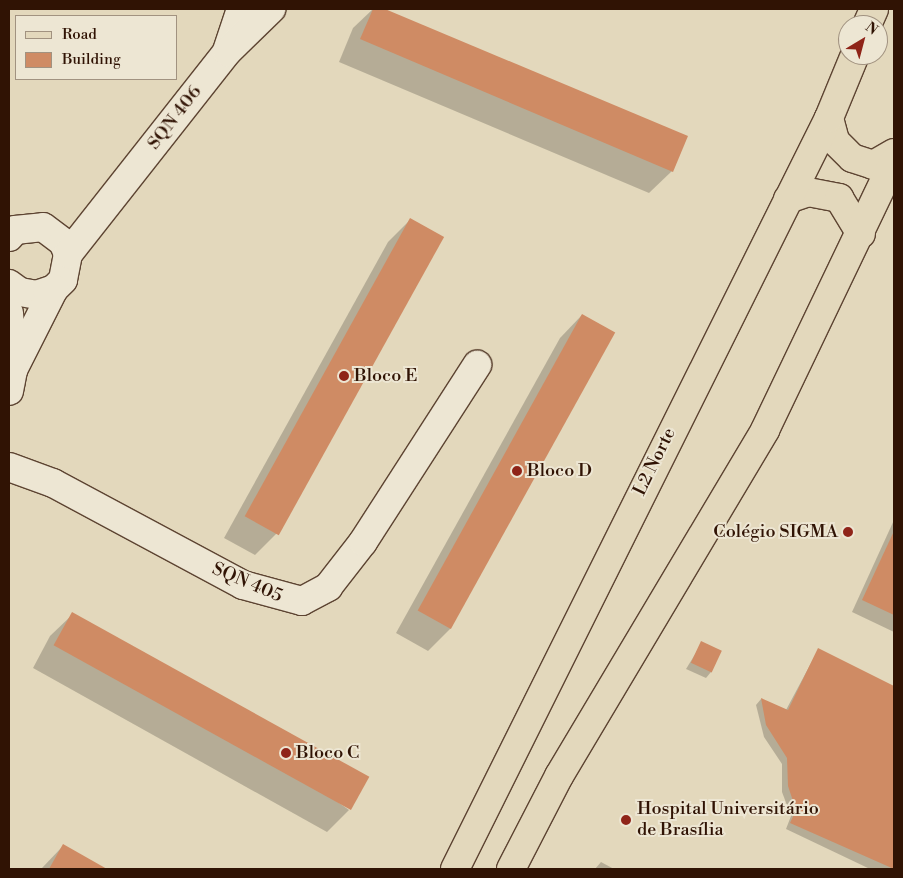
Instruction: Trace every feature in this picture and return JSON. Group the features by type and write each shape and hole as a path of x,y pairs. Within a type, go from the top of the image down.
{"main road":[{"name":"L2 Norte","path":"455,869 829,118 851,65"},
{"path":"829,118 835,141 852,158 873,165 894,153"},
{"path":"511,869 559,776 765,430 861,234 894,161"},
{"path":"788,200 808,192 840,198 861,234"}],"street":[{"name":"SQN 406","path":"227,52 241,9"},
{"name":"SQN 406","path":"68,254 227,52 272,9"},
{"name":"SQN 406","path":"53,232 123,184"},
{"path":"11,232 34,225 53,232 68,254 63,280 54,289 11,380"},
{"path":"9,284 20,292 37,295 54,289"},
{"path":"9,314 11,380"},
{"name":"SQN 405","path":"9,467 53,483 242,585 302,601 328,588 363,542 477,365"}],"building":[{"path":"373,9 385,9 688,136 673,172 360,39"},
{"name":"Bloco E","path":"410,218 444,237 279,535 245,516"},
{"name":"Bloco D","path":"582,314 615,332 451,629 418,610"},
{"path":"894,531 894,615 862,600"},
{"path":"72,612 369,777 351,810 54,645"},
{"path":"701,641 722,651 712,672 691,663"},
{"path":"818,648 894,686 894,869 790,823 796,810 788,786 787,758 766,725 761,698 788,710"},
{"path":"63,844 107,869 49,869"}],"place":[{"name":"Bloco E","path":"344,376"},
{"name":"Bloco D","path":"517,471"},
{"name":"Colégio SIGMA","path":"848,532"},
{"name":"Bloco C","path":"286,753"},
{"name":"Hospital Universitário de Brasília","path":"626,820"}]}
